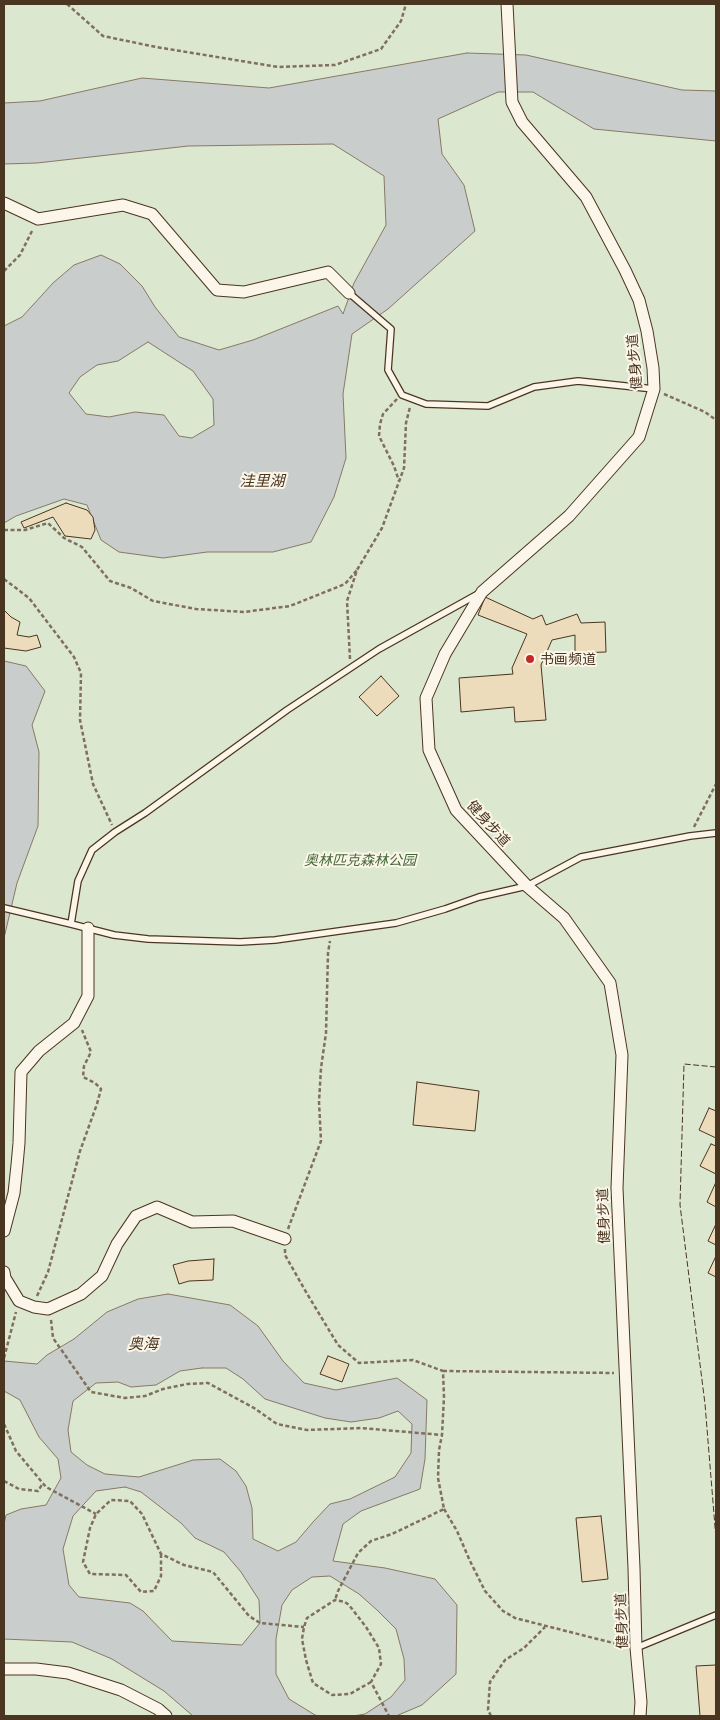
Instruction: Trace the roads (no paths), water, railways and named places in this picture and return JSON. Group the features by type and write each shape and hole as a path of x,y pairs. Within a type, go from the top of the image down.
{"street":[{"name":"健身步道","path":"507,4 512,102 522,122 586,198 625,270 638,300 647,330 654,389 639,437 569,516 482,592 445,654 426,698 428,750 456,810 527,886 564,918 610,983 622,1055 617,1188 636,1648 641,1702 640,1716"},
{"path":"4,203 38,219 123,205 152,214 217,290 244,292 328,272 349,293"},
{"path":"4,1231 19,1143 21,1072 39,1051 74,1023 88,996 88,928"},
{"path":"4,1272 5,1278 19,1301 33,1307 48,1309 80,1294 102,1276 117,1244 136,1216 157,1207 192,1222 233,1221 284,1239"},
{"path":"4,1669 36,1669 68,1673 121,1690 158,1709 166,1716"}],"lane":[{"path":"349,293 391,329 388,370 402,395 426,404 488,406 534,387 578,381 654,389"},
{"path":"72,924 78,881 92,850 286,710 379,649 482,592"},
{"path":"4,908 114,935 148,939 232,942 275,940 396,923 479,897 527,886 581,856 716,833"},
{"path":"636,1648 716,1615"}],"water":[{"name":"洼里湖","path":"467,53 526,55 682,90 716,91 716,141 594,129 533,92 498,92 438,119 442,154 464,185 475,231 388,309 352,334 343,394 346,458 334,497 311,542 273,552 207,552 163,558 119,552 101,540 87,505 64,499 16,516 4,523 4,326 22,317 53,283 74,265 101,255 120,264 142,286 155,307 179,337 219,350 253,340 338,306 343,314 354,283 386,225 384,176 333,144 188,146 37,163 4,164 4,103 40,101 142,78 269,88","holes":["148,342 193,371 213,399 214,425 192,438 179,436 164,415 135,412 109,417 86,414 69,393 80,377 97,365 118,361"]},
{"path":"4,661 26,666 45,691 32,725 39,752 38,826 17,883 4,938"},
{"name":"奥海","path":"168,1294 230,1305 258,1326 283,1361 304,1383 336,1390 397,1378 427,1400 425,1459 420,1489 361,1511 343,1524 333,1561 385,1568 435,1579 457,1605 456,1674 422,1705 396,1716 353,1716 365,1714 391,1697 405,1680 404,1659 396,1629 359,1594 330,1576 312,1577 292,1590 282,1605 276,1639 276,1674 289,1699 319,1716 193,1716 164,1691 112,1659 72,1642 4,1639 4,1524 6,1515 21,1509 46,1505 61,1478 58,1459 39,1437 20,1400 4,1391 4,1361 37,1364 47,1355 74,1339 107,1312 138,1299","holes":["202,1368 226,1368 243,1379 265,1399 325,1418 351,1422 379,1418 398,1411 412,1424 411,1453 395,1477 350,1499 330,1504 296,1542 278,1551 253,1539 252,1508 246,1486 236,1471 220,1459 193,1460 139,1477 105,1474 87,1465 71,1452 68,1430 73,1401 96,1383 118,1382 131,1387 156,1385 180,1371","125,1487 141,1492 181,1523 195,1538 224,1552 241,1572 259,1600 260,1623 242,1645 172,1641 143,1611 130,1603 79,1597 69,1585 63,1549 73,1516 96,1491"]}],"place":[{"name":"书画频道","path":"530,659"}],"park label":[{"name":"奥林匹克森林公园","path":"360,860"}]}
